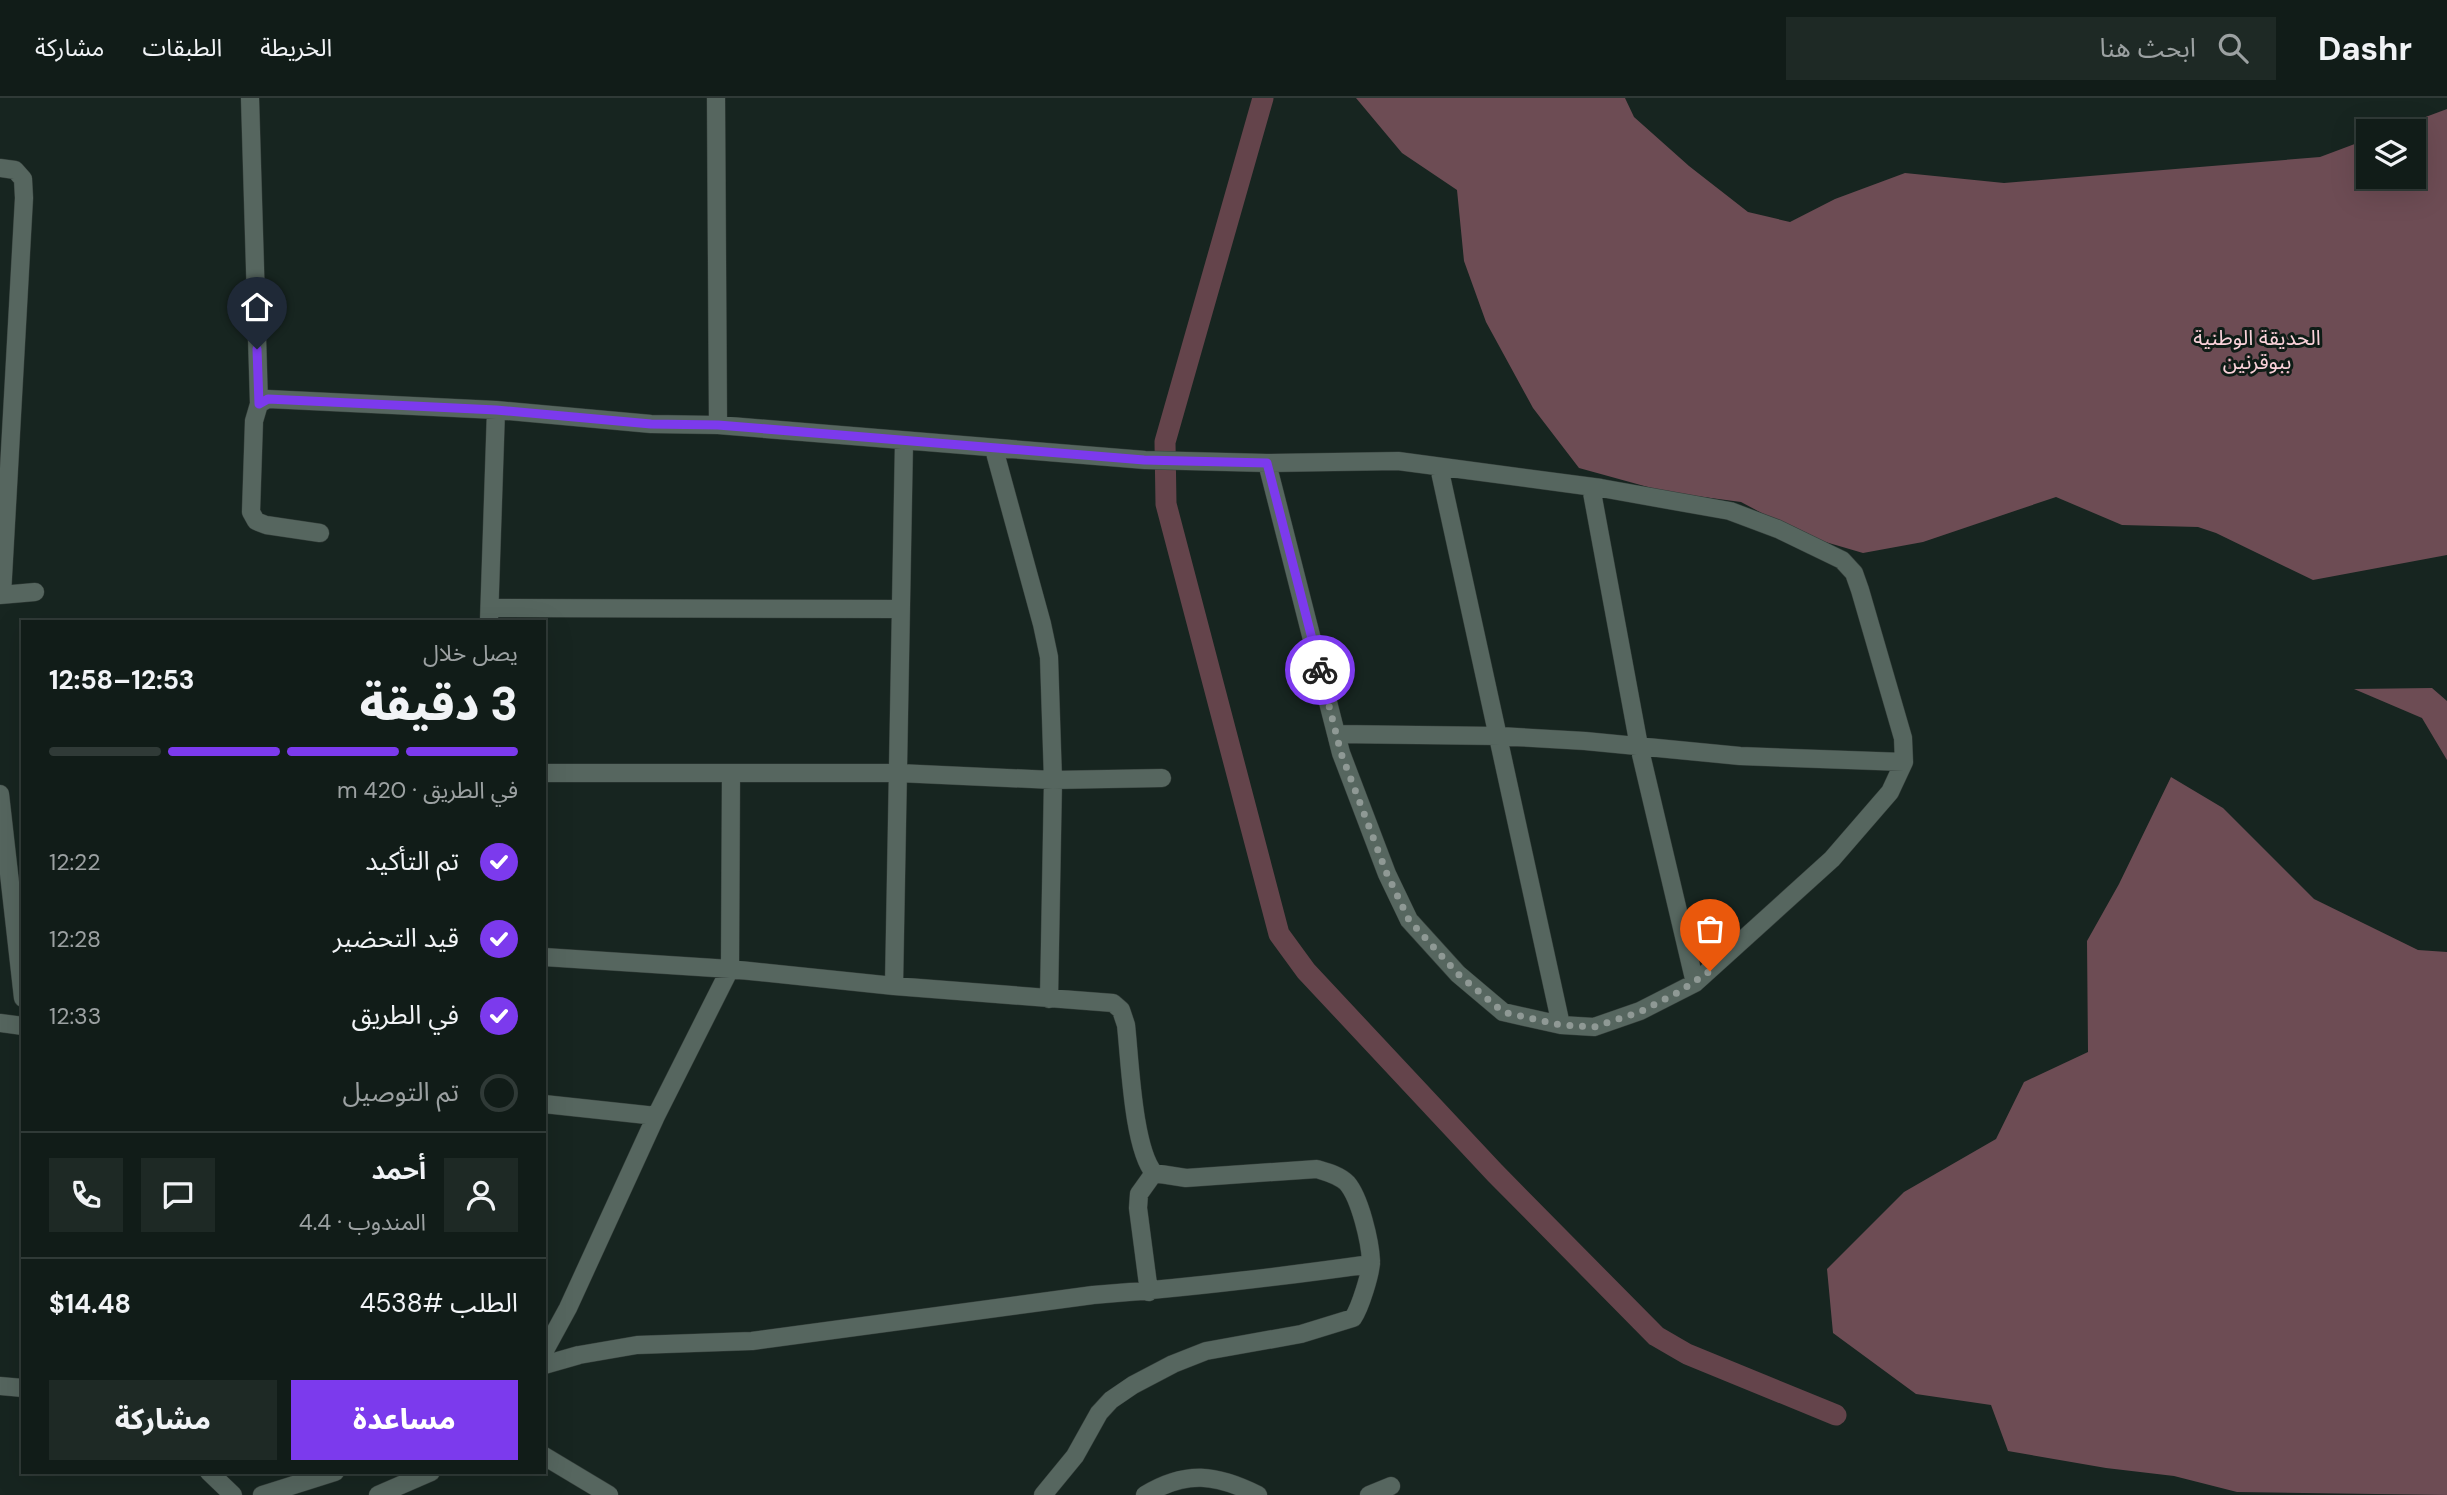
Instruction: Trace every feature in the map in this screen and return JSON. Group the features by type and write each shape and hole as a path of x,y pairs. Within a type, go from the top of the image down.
{"street":[{"path":"250,98 259,404 254,421 251,512 256,521 267,525 320,533"},
{"path":"716,98 718,425"},
{"path":"0,168 15,170 23,179 24,198 1,595 35,592"},
{"path":"259,404 268,399 496,410 651,424 718,425 904,442 1201,463 1398,461 1591,487 1730,511 1789,534 1842,560 1854,573 1903,738 1904,762 1889,792 1832,859 1695,983 1640,1012 1594,1027 1561,1025 1503,1012 1458,974 1409,920 1387,874 1341,753 1267,463"},
{"path":"496,410 489,615 901,610"},
{"path":"894,986 904,442"},
{"path":"993,449 1049,657 1053,780 1049,999"},
{"path":"1439,467 1561,1025"},
{"path":"1591,487 1639,746 1695,983"},
{"path":"1336,734 1499,736 1740,756 1904,762"},
{"path":"546,773 898,773 1053,780 1162,778"},
{"path":"546,1348 568,1308 656,1116 730,969 731,773"},
{"path":"0,794 21,980"},
{"path":"546,957 730,969 894,986 1114,1003 1121,1010 1126,1025 1139,1136 1146,1163 1154,1173 1185,1178 1317,1169 1335,1174 1347,1183 1357,1202 1371,1264 1356,1314 1350,1321 1301,1334 1206,1351 1133,1384 1098,1413 1075,1456 1043,1495"},
{"path":"0,1023 21,1026"},
{"path":"546,1104 656,1116"},
{"path":"1149,1292 1138,1208 1139,1194 1154,1173"},
{"path":"546,1364 579,1355 637,1345 752,1341 1093,1294 1149,1292 1178,1286 1252,1280 1371,1264"},
{"path":"0,1386 21,1388"},
{"path":"546,1457 609,1495"},
{"path":"211,1474 233,1495"},
{"path":"262,1495 329,1474"},
{"path":"377,1495 426,1474"},
{"path":"1145,1495 1164,1483 1196,1477 1219,1478 1258,1495"},
{"path":"1368,1495 1391,1486"}],"green space":[{"name":"الحديقة الوطنية ببوقرنين","path":"1356,98 1625,98 1634,117 1689,166 1748,212 1790,222 1835,199 1905,173 2004,183 2320,157 2356,144 2356,189 2426,189 2426,119 2420,119 2447,109 2447,555 2313,580 2198,527 2122,525 2056,497 1923,542 1863,553 1805,536 1741,502 1666,492 1579,468 1533,408 1486,322 1464,261 1457,190 1402,153"},
{"path":"2432,688 2447,701 2447,760 2422,718 2354,689"},
{"path":"2171,777 2223,808 2314,899 2418,950 2447,952 2447,1495 2237,1492 2174,1476 2106,1468 2008,1451 1991,1405 1916,1394 1833,1333 1827,1269 1904,1192 1996,1139 2024,1082 2088,1052 2087,941 2119,884"}],"waterway":[{"path":"1263,98 1165,442 1166,504 1279,934 1306,971 1495,1173 1656,1336 1687,1354 1836,1415"}],"way so far":[{"path":"1320,670 1341,753 1387,874 1409,920 1458,974 1503,1012 1561,1025 1594,1027 1640,1012 1695,983 1710,971"}],"route":[{"path":"257,349 259,404 268,399 496,410 651,424 718,425 1144,460 1267,463 1320,670"}]}
